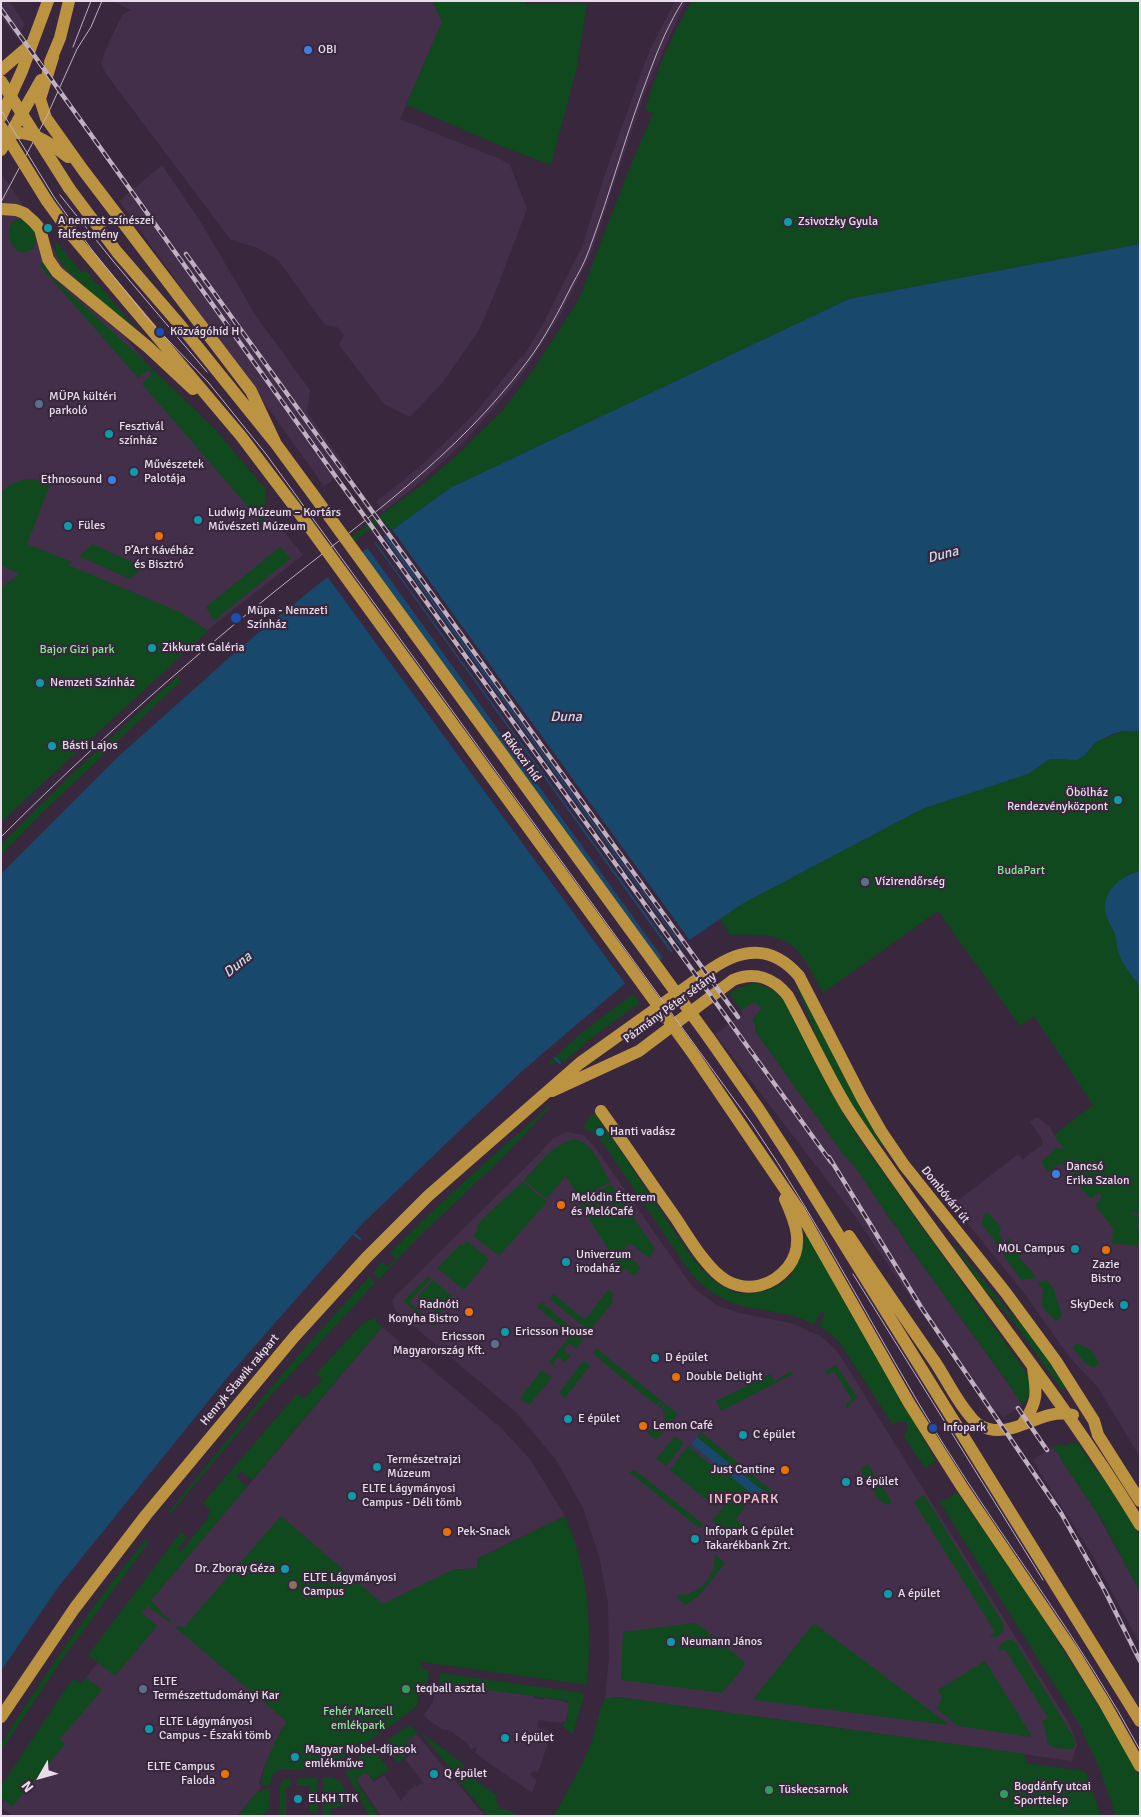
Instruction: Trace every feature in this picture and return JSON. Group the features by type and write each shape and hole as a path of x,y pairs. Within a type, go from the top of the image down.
{"main road":[{"path":"1,117 22,71 48,1"},
{"path":"68,1 60,38 40,99 44,113 51,126 83,170 251,390 276,444"},
{"path":"1,70 32,43"},
{"path":"1,150 4,132 53,57"},
{"path":"1,81 68,188 117,252 180,325 276,444"},
{"path":"4,132 25,133 43,138 83,170"},
{"path":"4,132 72,237 241,436 294,506 758,1148 783,1184 818,1242 909,1403 944,1460 1072,1650 1140,1766"},
{"path":"1,209 16,210 30,217 40,229 48,259 58,272 148,347 211,405 241,436"},
{"name":"Rákóczi híd","path":"276,444 709,1038 792,1160"},
{"name":"Dombóvári út","path":"713,968 726,960 749,953 771,956 782,961 790,966 799,976 881,1131 904,1165 1006,1293 1056,1361 1094,1421 1098,1435 1140,1501"},
{"name":"Pázmány Péter sétány","path":"648,1015 713,968"},
{"name":"Pázmány Péter sétány","path":"590,1075 639,1051 725,985 740,978 758,976 766,978 781,987 788,996 848,1108 907,1194"},
{"name":"Henryk Sławik rakpart","path":"1,1717 68,1617 113,1557 210,1436 294,1337 366,1258 410,1213 464,1163 583,1061 627,1028 648,1015"},
{"name":"Henryk Sławik rakpart","path":"541,1097 590,1075"},
{"path":"601,1111 707,1262 727,1281 745,1286 761,1286 769,1283 781,1274 791,1263 798,1239 793,1217 758,1148"},
{"path":"792,1160 842,1228 936,1364 969,1416 983,1427 995,1430 1008,1428 1050,1414 1067,1414 1083,1420 1098,1435"},
{"path":"792,1160 1140,1721"},
{"path":"907,1194 950,1223 946,1234 950,1254"},
{"path":"907,1194 1067,1414 1105,1469 1140,1525"},
{"path":"1023,1423 1036,1400 1033,1366"}],"shaded area":[{"path":"1,1 9,1 25,24 17,38 1,17"},
{"path":"112,1 433,1 442,22 400,119 500,159 510,165 527,209 479,330 443,382 410,417 384,404 339,345 344,335 337,327 325,325 278,260 257,248 230,239 106,74 101,63 106,49 122,15 131,10"},
{"path":"675,1 687,1 644,95 591,254 560,316 522,375 463,443 426,477 383,512 376,502 423,464 476,412 520,358 523,357 543,324 582,247 606,171 650,49"},
{"path":"162,165 202,224 256,316 310,390 307,412 348,469 324,486 119,201"},
{"path":"1,173 58,255 303,555 205,632 49,775 1,822"},
{"path":"756,1002 762,1008 755,1031 843,1153 856,1168 910,1248 1017,1396 1022,1405 1003,1418 998,1411 994,1411 914,1303 857,1219 715,1034 743,1014 741,1010"},
{"name":"MOL Campus","path":"1037,1117 1050,1127 1054,1135 1112,1209 1140,1213 1140,1457 1097,1386 1070,1358 1024,1293 964,1219 955,1203 1018,1154 1023,1159 1043,1144 1042,1139 1030,1122"},
{"path":"566,1132 583,1135 595,1147 691,1285 699,1292 716,1305 740,1313 794,1324 822,1337 837,1351 1069,1723 1077,1745 1072,1761 618,1697 605,1699 609,1657 608,1603 599,1556 583,1508 556,1460 518,1414 395,1310 392,1301 552,1139"},
{"name":"ELTE Lágymányosi Campus","path":"382,1327 500,1427 530,1459 565,1516 477,1559 477,1568 452,1570 281,1730 263,1770 259,1783 261,1788 237,1816 13,1816 7,1812 2,1807 4,1802 86,1677"},
{"path":"1052,1447 1060,1456 1097,1513 1140,1592 1140,1644 1091,1553 1033,1460"},
{"name":"I épület","path":"435,1684 461,1686 461,1688 470,1689 471,1687 569,1703 566,1721 562,1723 539,1720 537,1727 552,1732 538,1772 533,1771 530,1775 537,1780 532,1793 475,1753 476,1748 470,1749 468,1744 451,1731 444,1730 423,1716 433,1702"},
{"name":"Q épület","path":"416,1734 485,1816 381,1816 356,1779 366,1772 374,1782 384,1775 402,1802 402,1798 408,1793 405,1790 408,1791 414,1787 413,1784 416,1787 422,1783 425,1785 405,1759 414,1751 406,1742"}],"green space":[{"path":"433,1 526,1 526,4 587,3 577,67 551,165 508,149 406,105 442,22"},
{"path":"692,1 1140,1 1140,244 849,299 450,488 391,531 383,520 350,544 347,540 426,482 503,410 534,369 579,299 653,113 645,110 659,68 677,27"},
{"path":"18,219 24,220 29,224 35,233 35,244 29,251 17,250 10,240 10,227"},
{"path":"56,241 81,272 85,270 98,284 156,353 65,268 56,255"},
{"path":"44,264 52,277 138,355 216,430 266,488 263,524 142,384 152,374 148,370 138,378 40,266"},
{"name":"Bajor Gizi park","path":"26,479 35,479 50,485 27,544 72,562 68,565 180,612 208,631 1,822 1,590 3,586 19,574 1,565 1,493 12,484"},
{"path":"92,544 144,567 130,579 79,556"},
{"path":"280,547 291,558 214,621 206,607"},
{"path":"178,676 181,681 41,814 1,855 1,844 70,776"},
{"name":"BudaPart","path":"1123,731 1140,731 1140,871 1129,874 1110,890 1106,915 1124,963 1140,987 1140,1213 1131,1212 1140,1219 1137,1226 1140,1231 1139,1244 1137,1246 1112,1243 1113,1228 1095,1205 1102,1197 1099,1192 1090,1199 1063,1164 1059,1164 1048,1172 1041,1162 1056,1148 1064,1149 1054,1135 1093,1105 1034,1016 1020,1026 938,911 823,993 804,959 791,945 768,936 730,935 720,919 742,904 922,809 1028,774 1050,759 1066,760 1084,756 1096,742"},
{"path":"753,983 775,991 790,1008 844,1115 864,1146 1023,1368 1031,1383 1031,1391 1022,1405 910,1248 856,1168 843,1154 755,1031 757,1028 752,1020 762,1008 754,1002 741,1010 729,993"},
{"path":"799,987 885,1149 859,1116 836,1077 816,1036 797,988"},
{"path":"633,994 640,1003 599,1032 563,1062 561,1059 551,1066 549,1063 581,1033"},
{"path":"549,1106 551,1107 502,1158 421,1235 379,1279 373,1273 382,1262 388,1267 396,1259 390,1253 409,1234 468,1178"},
{"path":"595,1113 688,1252 707,1274 728,1289 742,1293 756,1293 784,1282 799,1261 806,1232 936,1461 925,1468 904,1437 908,1427 905,1422 897,1422 893,1425 839,1342 819,1326 825,1312 822,1311 814,1324 796,1317 735,1303 720,1297 705,1287 690,1272 605,1146 595,1134 584,1128 586,1122"},
{"path":"575,1139 588,1146 596,1156 610,1182 580,1200 566,1176 546,1199 524,1180 553,1150 567,1141"},
{"path":"523,1182 547,1202 499,1256 473,1236 484,1217"},
{"path":"611,1184 655,1249 649,1258 630,1243 623,1251 641,1267 634,1276 625,1268 622,1271 579,1203"},
{"path":"984,1213 989,1213 1001,1228 999,1235 1003,1241 1000,1246 998,1246 982,1224"},
{"path":"1009,1238 1021,1251 1020,1258 1037,1278 1021,1280 1002,1253"},
{"path":"467,1241 489,1259 464,1290 437,1268 461,1244 463,1245"},
{"path":"954,1244 1005,1307 1029,1332 1066,1387 1062,1390 1012,1320 984,1289"},
{"path":"429,1276 431,1279 409,1302 436,1325 435,1327 403,1301"},
{"path":"369,1277 375,1283 256,1412 170,1514 168,1513 291,1364"},
{"path":"433,1280 454,1298 439,1315 417,1297"},
{"path":"1047,1280 1053,1288 1062,1315 1056,1322 1042,1306 1043,1291 1038,1282"},
{"path":"608,1290 614,1294 611,1298 614,1301 589,1331 550,1299 554,1294 585,1320"},
{"path":"541,1302 584,1338 576,1349 569,1343 564,1350 570,1356 565,1362 558,1357 553,1363 559,1370 549,1362 571,1335 537,1307"},
{"path":"378,1317 375,1321 382,1327 252,1480 241,1471 236,1477 247,1487 151,1600 171,1620 171,1623 147,1606 142,1613 157,1626 115,1676 88,1655 181,1532 187,1537 178,1549 181,1552 208,1518 207,1516 211,1510 203,1503 297,1394 304,1399 322,1379 316,1374 364,1322"},
{"path":"1076,1343 1091,1350 1099,1363 1094,1368 1085,1363 1073,1348"},
{"path":"596,1348 678,1414 656,1440 647,1433 655,1424 658,1427 666,1418 663,1414 665,1412 662,1410 665,1406 663,1404 660,1408 658,1407 661,1403 660,1401 656,1405 598,1358 593,1353"},
{"path":"584,1360 590,1366 565,1398 559,1393"},
{"path":"836,1365 857,1397 847,1409 846,1404 852,1400 834,1371 828,1375 825,1373"},
{"path":"542,1370 552,1378 529,1405 520,1398"},
{"path":"789,1372 795,1373 721,1411 716,1401 771,1374 774,1382"},
{"path":"701,1432 777,1495 773,1499 697,1437"},
{"path":"675,1436 684,1443 666,1466 656,1459"},
{"path":"1077,1442 1097,1472 1100,1470 1140,1536 1140,1592 1103,1522 1060,1456 1052,1447"},
{"path":"688,1446 710,1464 714,1463 754,1495 746,1506 729,1491 716,1508 670,1470"},
{"path":"868,1464 891,1503 886,1505 878,1499 860,1469"},
{"path":"635,1470 703,1524 699,1528 629,1472"},
{"path":"957,1492 1028,1594 1120,1740 1140,1778 1140,1816 1116,1816 1097,1762 1083,1734 1084,1732 939,1501 948,1499"},
{"path":"924,1495 1003,1623 1004,1631 996,1637 989,1636 995,1632 914,1502"},
{"path":"732,1496 745,1507 736,1519 749,1530 739,1542 712,1521"},
{"name":"Fehér Marcell emlékpark","path":"281,1516 383,1604 452,1570 477,1568 477,1559 565,1516 579,1558 587,1599 589,1642 587,1685 422,1662 422,1669 429,1671 427,1688 420,1691 417,1706 382,1732 330,1766 322,1769 278,1770 272,1776 270,1785 261,1786 264,1769 270,1753 287,1722 176,1628 179,1625 183,1628"},
{"path":"146,1539 149,1542 64,1657 1,1751 1,1744 52,1665 107,1588"},
{"path":"715,1554 725,1563 699,1596 685,1605 675,1595 684,1595 692,1592 704,1584 712,1571"},
{"path":"696,1623 745,1662 742,1669 722,1693 621,1680 623,1632"},
{"path":"814,1623 947,1723 946,1725 755,1700 754,1698"},
{"path":"1007,1640 1012,1640 1016,1643 1074,1738 1075,1745 1072,1749 1054,1748 1047,1743 1042,1721 1048,1718 1005,1649 999,1652 999,1646"},
{"path":"985,1661 1031,1735 1030,1737 958,1726 936,1708 942,1697 938,1690"},
{"path":"440,1673 583,1693 584,1696 573,1734 563,1727 564,1721 567,1721 569,1701 439,1683"},
{"path":"86,1677 102,1690 60,1739 65,1744 12,1807 1,1798 1,1786 73,1678 81,1684"},
{"path":"618,1697 1026,1754 1025,1763 1085,1771 1101,1816 553,1816 584,1760 605,1699"},
{"path":"408,1726 418,1732 406,1742 413,1750 398,1763 383,1743"},
{"path":"421,1733 464,1764 464,1771 457,1777"},
{"path":"373,1748 389,1770 373,1780 367,1772 356,1779 379,1816 369,1816 346,1772 350,1764"},
{"path":"467,1775 498,1796 495,1799 500,1809 507,1809 518,1816 488,1816 459,1782"},
{"path":"317,1777 318,1812 316,1814 310,1811 309,1786 297,1786 297,1779"},
{"path":"323,1777 335,1778 339,1781 352,1803 330,1809 331,1816 323,1816"},
{"path":"290,1778 291,1786 286,1787 286,1816 279,1816 280,1784 284,1779"},
{"path":"270,1788 269,1810 261,1816 238,1816 257,1792"}],"water":[{"name":"Duna","path":"1140,244 1140,731 1123,731 1113,734 1096,742 1084,756 1077,760 1050,759 1028,774 922,809 742,904 622,986 521,1072 363,1223 231,1373 59,1586 1,1671 1,874 120,755 240,648 321,582 450,488 849,299"},
{"path":"1140,871 1140,987 1126,967 1117,949 1115,935 1105,906 1109,892 1119,881"},
{"path":"697,1437 773,1499 767,1506 691,1444"}],"pier":[{"path":"391,528 691,942 683,947 384,533"},
{"path":"382,534 682,948 674,953 374,540"},
{"path":"373,541 672,954 664,960 366,546"},
{"path":"360,550 661,962 627,986 326,575"}],"waterway":[{"path":"555,1058 560,1063"},
{"path":"354,1234 360,1239"}],"tram line":[{"path":"73,47 91,1"},
{"path":"1,202 46,118 77,49 91,27 102,1"},
{"path":"1,837 66,773 168,681 238,621 375,512 440,457 470,428 527,362 557,314 587,254 650,71 673,18 683,1"},
{"path":"1,110 54,197 92,250 149,320 208,382 266,454 752,1124 826,1242 942,1442 1094,1671 1140,1750"},
{"path":"60,195 207,372"},
{"path":"853,1274 1043,1580"}],"railway":[{"path":"1,9 336,477 831,1162"},
{"path":"186,254 738,1017"},
{"path":"829,1157 921,1307 1061,1513 1105,1591 1140,1661"},
{"path":"1018,1408 1047,1450"}],"place":[{"name":"OBI","path":"308,50"},
{"name":"Zsivotzky Gyula","path":"788,222"},
{"name":"A nemzet színészei falfestmény","path":"48,228"},
{"name":"Közvágóhíd H","path":"160,332"},
{"name":"MÜPA kültéri parkoló","path":"39,404"},
{"name":"Fesztivál színház","path":"109,434"},
{"name":"Művészetek Palotája","path":"134,472"},
{"name":"Ethnosound","path":"112,480"},
{"name":"Ludwig Múzeum – Kortárs Művészeti Múzeum","path":"198,520"},
{"name":"Füles","path":"68,526"},
{"name":"P’Art Kávéház és Bisztró","path":"159,536"},
{"name":"Müpa - Nemzeti Színház","path":"236,618"},
{"name":"Zikkurat Galéria","path":"152,648"},
{"name":"Nemzeti Színház","path":"40,683"},
{"name":"Básti Lajos","path":"52,746"},
{"name":"Öbölház Rendezvényközpont","path":"1118,800"},
{"name":"Vízirendőrség","path":"865,882"},
{"name":"Hanti vadász","path":"600,1132"},
{"name":"Dancsó Erika Szalon","path":"1056,1174"},
{"name":"Melódin Étterem és MelóCafé","path":"561,1205"},
{"name":"MOL Campus","path":"1075,1249"},
{"name":"Zazie Bistro","path":"1106,1250"},
{"name":"Univerzum irodaház","path":"566,1262"},
{"name":"SkyDeck","path":"1124,1305"},
{"name":"Radnóti Konyha Bistro","path":"469,1312"},
{"name":"Ericsson House","path":"505,1332"},
{"name":"Ericsson Magyarország Kft.","path":"495,1344"},
{"name":"D épület","path":"655,1358"},
{"name":"Double Delight","path":"676,1377"},
{"name":"E épület","path":"568,1419"},
{"name":"Lemon Café","path":"643,1426"},
{"name":"Infopark","path":"933,1428"},
{"name":"C épület","path":"743,1435"},
{"name":"Természetrajzi Múzeum","path":"377,1467"},
{"name":"Just Cantine","path":"785,1470"},
{"name":"B épület","path":"846,1482"},
{"name":"ELTE Lágymányosi Campus - Déli tömb","path":"352,1496"},
{"name":"Pek-Snack","path":"447,1532"},
{"name":"Infopark G épület Takarékbank Zrt.","path":"695,1539"},
{"name":"Dr. Zboray Géza","path":"285,1569"},
{"name":"ELTE Lágymányosi Campus","path":"293,1585"},
{"name":"A épület","path":"888,1594"},
{"name":"Neumann János","path":"671,1642"},
{"name":"ELTE Természettudományi Kar","path":"143,1689"},
{"name":"teqball asztal","path":"406,1689"},
{"name":"ELTE Lágymányosi Campus - Északi tömb","path":"149,1729"},
{"name":"I épület","path":"505,1738"},
{"name":"Magyar Nobel-díjasok emlékműve","path":"295,1757"},
{"name":"ELTE Campus Faloda","path":"225,1774"},
{"name":"Q épület","path":"434,1774"},
{"name":"Tüskecsarnok","path":"769,1790"},
{"name":"Bogdánfy utcai Sporttelep","path":"1004,1794"},
{"name":"ELKH TTK","path":"298,1799"}],"district":[{"name":"INFOPARK","path":"744,1499"}]}
